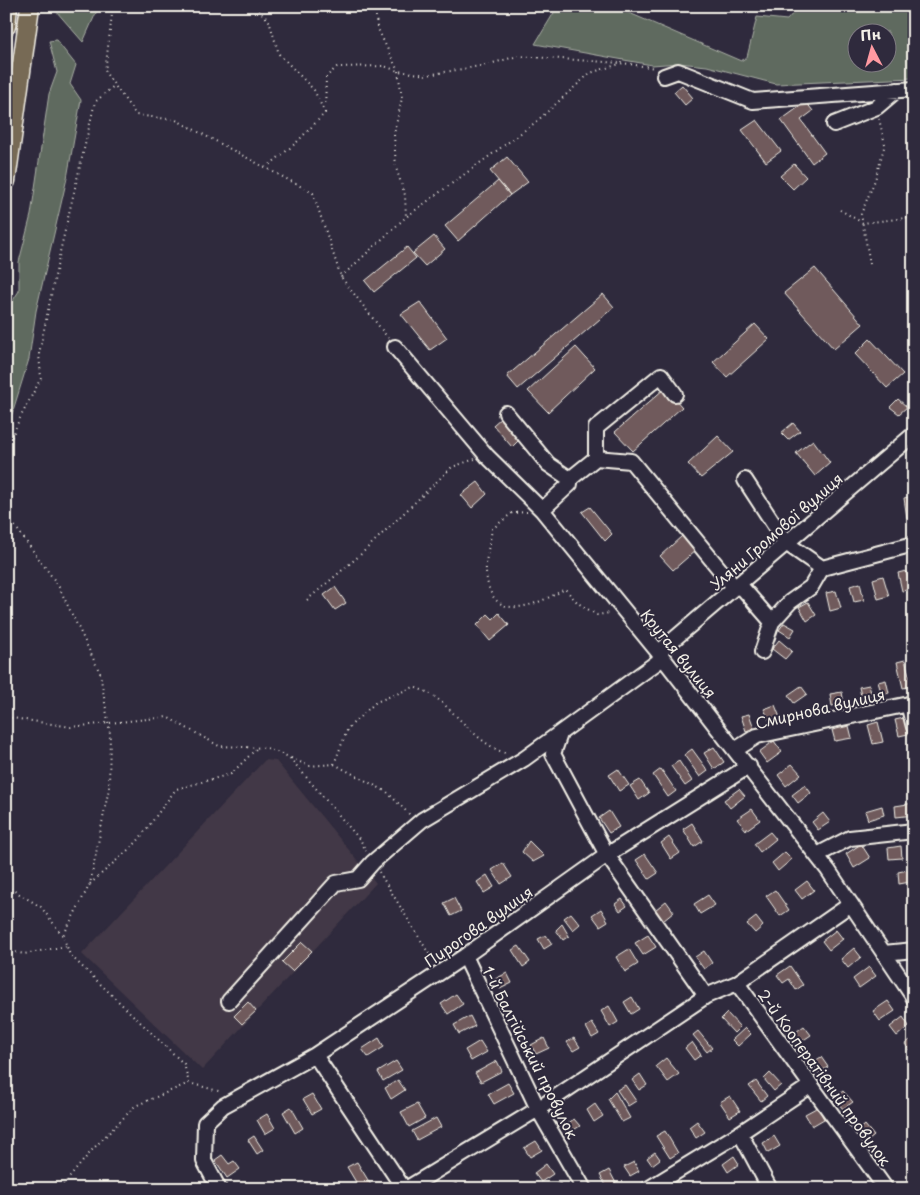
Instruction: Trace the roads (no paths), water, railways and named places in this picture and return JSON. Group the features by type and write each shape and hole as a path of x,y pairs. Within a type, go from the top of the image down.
{"main road":[{"path":"6,26 8,6"},
{"path":"6,181 30,6"}],"street":[{"path":"664,76 678,71 752,101 914,89"},
{"path":"834,124 877,107 897,90"},
{"name":"Крутая вулиця","path":"395,347 487,456 542,510 661,655 817,856 914,998"},
{"path":"596,458 596,428 660,375 675,394"},
{"path":"506,413 548,464 570,479"},
{"name":"Уляни Громової вулиця","path":"229,1001 336,883 358,879 373,862 422,820 524,759 560,734 661,655 786,543 914,434"},
{"path":"542,510 570,484 570,479 596,458 631,461 737,586 772,622"},
{"path":"745,480 786,543 822,568"},
{"path":"762,652 772,622 790,602 811,587 822,568 914,544"},
{"path":"911,704 914,727"},
{"name":"Смирнова вулиця","path":"735,750 756,736 911,704"},
{"path":"560,734 552,754 607,855 706,996"},
{"name":"Пирогова вулиця","path":"220,1189 204,1161 205,1123 223,1106 242,1098 315,1055 465,956 607,855 749,766"},
{"path":"817,856 850,838 914,831"},
{"path":"315,1055 405,1189 538,1110 706,996 737,983 851,904"},
{"path":"884,953 914,950"},
{"name":"1-й Балтійський провулок","path":"465,956 538,1110 584,1189"},
{"name":"2-й Коопєратівний провулок","path":"737,983 886,1189"},
{"path":"648,1189 740,1133 810,1086"},
{"path":"740,1133 770,1189"}]}
